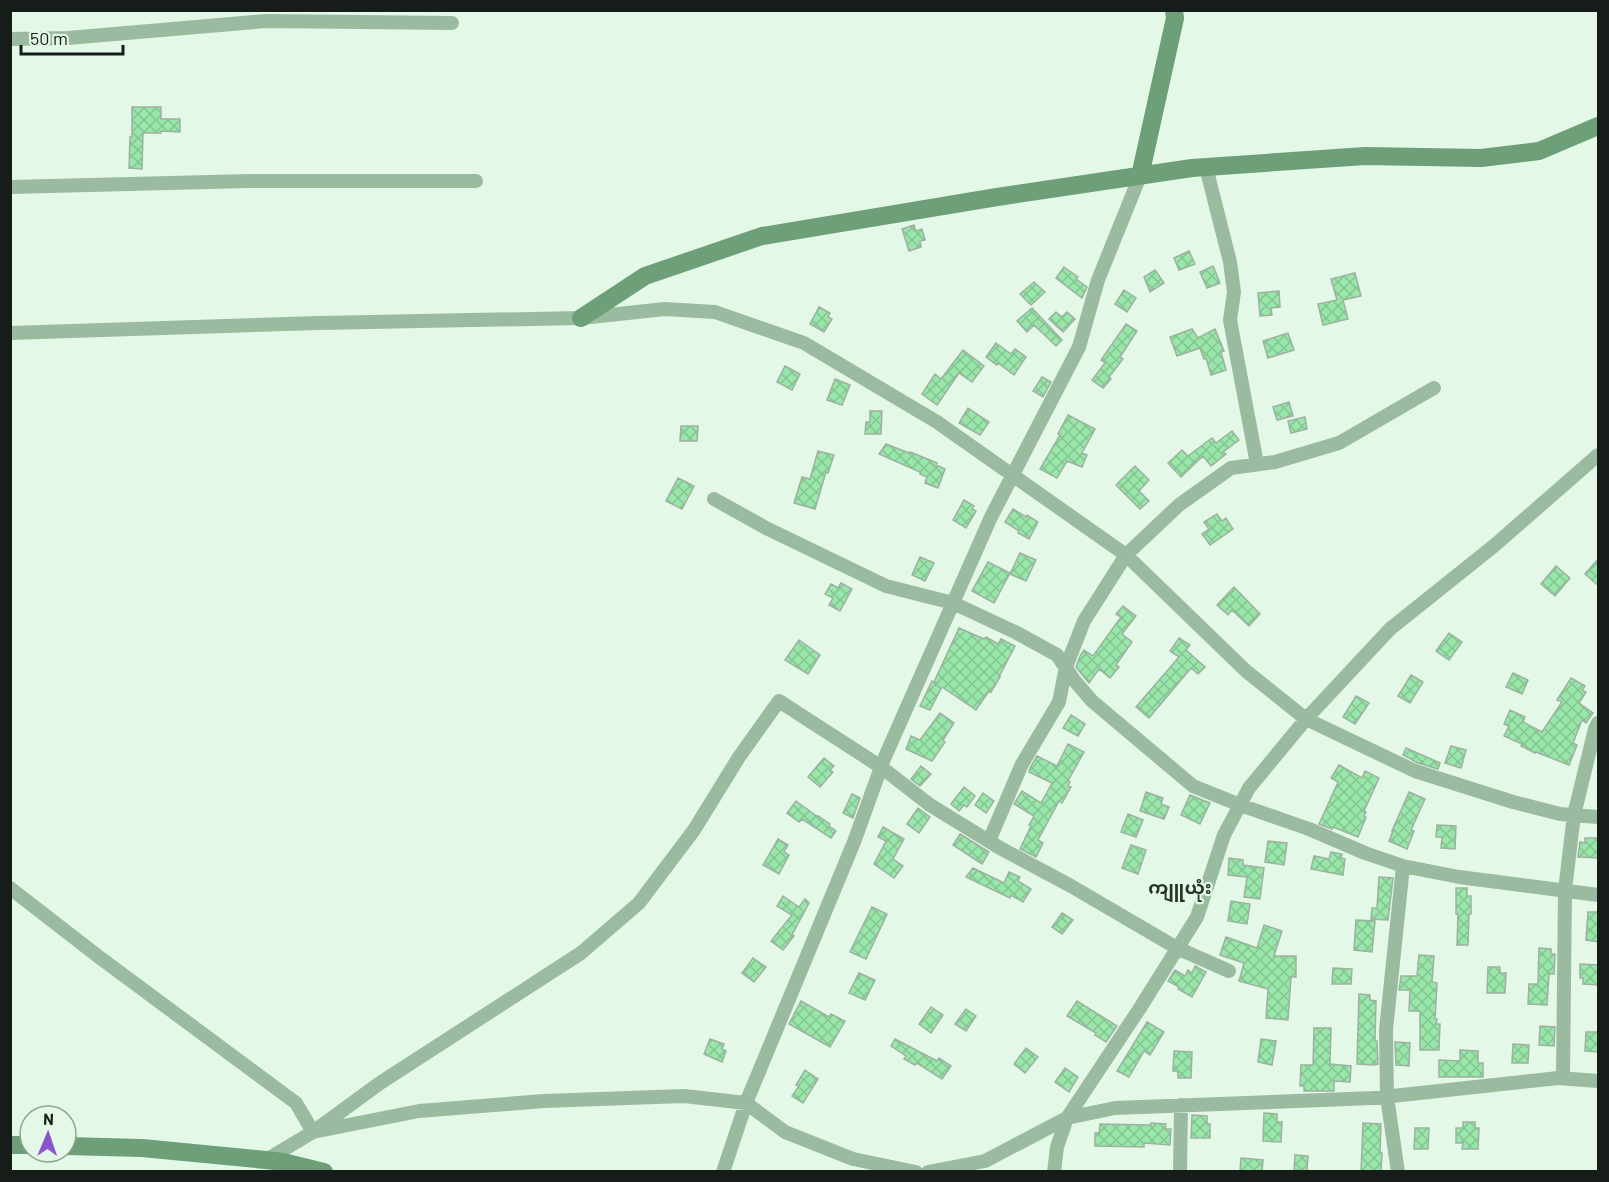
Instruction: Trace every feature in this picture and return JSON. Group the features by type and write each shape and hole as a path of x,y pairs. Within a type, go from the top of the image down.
{"street":[{"path":"723,1172 746,1103 854,842 881,767 991,517 1079,347 1098,280 1140,176 1175,18 1174,10"},
{"path":"10,39 68,38 266,21 452,23"},
{"path":"581,318 645,276 762,237 997,197 1206,167 1365,156 1481,158 1539,151 1599,126"},
{"path":"1206,167 1230,262 1234,292 1230,320 1257,464"},
{"path":"10,187 249,181 476,181"},
{"path":"10,333 319,323 581,318 665,309 715,312 804,343 937,422 1126,555 1246,671 1306,719 1415,771 1513,802 1560,814 1599,817"},
{"path":"989,841 1022,764 1059,702 1066,667 1084,621 1126,555 1179,505 1231,468 1275,462 1339,443 1434,388"},
{"path":"1053,1172 1057,1147 1067,1118 1197,917 1224,835 1250,788 1306,719 1390,629 1496,545 1599,454"},
{"path":"714,499 766,528 886,586 953,603 1057,655 1092,701 1193,786 1240,806 1309,829 1365,853 1403,866 1459,877 1599,895"},
{"path":"266,1160 313,1132 390,1076 581,953 639,903 694,830 739,757 779,701 881,767 930,805 989,841 1177,948 1229,971"},
{"path":"1563,1078 1565,890 1574,815 1595,729 1599,723"},
{"path":"1398,1172 1387,1097 1386,1030 1403,866"},
{"path":"10,888 296,1103 313,1132"},
{"path":"928,1172 985,1161 1067,1118 1115,1108 1387,1097 1563,1078 1599,1081"},
{"path":"313,1132 420,1111 544,1101 684,1096 746,1103 785,1132 853,1159 916,1172"},
{"path":"1180,1172 1181,1105"},
{"path":"78,1146 142,1148 266,1160 324,1172"}],"building":[{"path":"132,107 161,107 161,119 180,119 180,132 143,133 142,169 129,168"},
{"path":"914,225 916,231 922,229 925,240 920,241 921,247 909,251 902,229"},
{"path":"1189,251 1195,264 1179,270 1174,258"},
{"path":"1213,266 1220,283 1207,288 1200,272"},
{"path":"1064,267 1087,287 1082,298 1056,278"},
{"path":"1155,270 1164,283 1150,292 1144,277"},
{"path":"1355,273 1361,296 1343,300 1348,319 1323,325 1318,304 1337,300 1331,279"},
{"path":"1034,282 1045,292 1031,305 1020,294"},
{"path":"1124,290 1136,298 1127,312 1115,304"},
{"path":"1279,291 1280,307 1271,308 1272,315 1260,316 1258,293"},
{"path":"819,307 830,313 828,317 832,319 824,332 810,324"},
{"path":"1032,308 1062,340 1056,346 1034,325 1027,332 1017,321"},
{"path":"1056,312 1062,317 1067,312 1075,319 1063,332 1049,319"},
{"path":"1126,324 1137,331 1120,357 1123,359 1103,388 1092,380 1105,363 1101,360"},
{"path":"1192,329 1198,338 1215,329 1224,351 1221,352 1226,370 1211,375 1200,348 1177,356 1170,337"},
{"path":"1288,333 1294,350 1268,358 1263,341"},
{"path":"996,343 1011,354 1015,349 1026,357 1014,375 986,357"},
{"path":"963,350 984,366 972,382 959,373 937,405 922,394 935,374 941,379"},
{"path":"785,366 800,374 792,390 777,382"},
{"path":"1042,377 1051,382 1043,397 1033,391"},
{"path":"835,379 850,385 842,405 827,400"},
{"path":"1289,402 1293,416 1277,420 1273,407"},
{"path":"968,408 989,422 980,435 959,423"},
{"path":"870,411 882,411 881,434 865,434 866,422 870,422"},
{"path":"1068,415 1095,429 1082,453 1087,455 1082,467 1067,461 1057,478 1040,469 1060,435 1058,434"},
{"path":"1305,417 1307,429 1291,433 1288,421"},
{"path":"681,426 698,426 697,441 680,441"},
{"path":"1232,431 1239,440 1223,452 1226,454 1211,466 1203,456 1181,477 1168,463 1182,450 1188,456 1212,438 1216,443"},
{"path":"886,444 937,463 936,465 945,469 938,488 925,483 927,477 920,472 879,454"},
{"path":"818,451 834,455 828,473 826,472 815,509 794,503 802,477 810,479"},
{"path":"1135,466 1149,480 1139,491 1149,501 1140,509 1116,485"},
{"path":"678,478 694,486 682,509 666,501"},
{"path":"964,500 974,506 972,509 976,511 966,528 953,520"},
{"path":"1013,509 1038,522 1029,539 1005,522"},
{"path":"1217,514 1222,521 1226,518 1233,529 1210,545 1202,534 1209,529 1204,522"},
{"path":"1020,553 1036,560 1026,581 1010,574"},
{"path":"920,557 934,563 925,581 912,575"},
{"path":"1599,558 1599,586 1585,574"},
{"path":"988,562 1010,573 994,603 972,591"},
{"path":"1556,566 1570,578 1555,596 1541,584"},
{"path":"841,583 852,589 840,611 829,605 833,598 825,594 831,584 838,588"},
{"path":"1234,587 1260,614 1249,626 1232,610 1228,615 1217,605"},
{"path":"1123,606 1136,616 1122,634 1132,642 1116,665 1119,667 1110,678 1099,669 1089,683 1076,667 1080,656 1084,650 1093,656 1121,617 1116,614"},
{"path":"959,628 984,639 986,637 998,644 1001,639 1015,646 991,692 989,691 976,710 942,687 930,710 920,706 932,681 937,684 934,682"},
{"path":"1449,633 1462,642 1449,660 1436,651"},
{"path":"1179,638 1190,645 1186,650 1205,667 1198,674 1191,668 1149,718 1136,707 1179,657 1170,651"},
{"path":"799,640 820,655 808,674 785,660"},
{"path":"1513,673 1528,680 1522,694 1506,687"},
{"path":"1411,675 1423,682 1410,703 1398,696"},
{"path":"1571,678 1585,686 1582,690 1586,692 1579,703 1593,713 1586,723 1582,720 1573,743 1577,745 1569,765 1535,753 1504,736 1509,726 1504,724 1510,710 1525,717 1523,722 1542,732 1562,702 1557,700"},
{"path":"1356,696 1369,703 1355,724 1343,717"},
{"path":"940,713 954,723 932,761 906,749 911,736 920,740"},
{"path":"1071,715 1085,724 1078,736 1063,728"},
{"path":"1068,744 1084,752 1068,781 1070,782 1068,786 1071,787 1062,803 1059,801 1038,840 1043,843 1036,857 1020,849 1034,816 1014,804 1022,791 1041,803 1052,783 1029,772 1030,768 1037,756 1057,766"},
{"path":"1451,746 1466,750 1461,768 1445,763"},
{"path":"1406,748 1440,763 1438,769 1418,763 1403,755"},
{"path":"824,758 834,766 830,770 833,772 820,787 808,777"},
{"path":"1339,765 1362,778 1365,771 1379,778 1364,811 1366,817 1358,837 1319,824 1338,782 1331,778"},
{"path":"921,766 931,774 920,786 911,779"},
{"path":"964,787 975,796 967,807 964,805 959,811 951,804"},
{"path":"1146,792 1163,798 1161,804 1169,807 1164,819 1140,811"},
{"path":"1409,792 1425,799 1411,830 1414,831 1407,849 1389,841"},
{"path":"983,793 994,801 986,813 975,805"},
{"path":"852,794 860,798 853,818 843,813"},
{"path":"1190,795 1210,803 1200,824 1181,815"},
{"path":"796,801 830,824 829,826 836,831 831,838 802,819 799,822 787,813"},
{"path":"918,808 930,817 919,833 907,824"},
{"path":"1128,814 1143,820 1136,837 1121,832"},
{"path":"1437,825 1456,826 1455,849 1441,848 1442,837 1436,837"},
{"path":"883,827 904,839 893,859 903,866 894,878 874,864 886,841 878,837"},
{"path":"960,834 989,852 982,864 953,845"},
{"path":"1585,838 1599,838 1599,858 1578,857 1580,842 1585,843"},
{"path":"778,839 788,845 784,852 789,855 779,874 763,865"},
{"path":"1268,841 1287,843 1284,865 1265,862"},
{"path":"1131,845 1146,850 1138,874 1122,868"},
{"path":"1331,852 1342,854 1341,858 1345,859 1343,875 1311,869 1314,856 1329,859"},
{"path":"1229,858 1243,860 1243,865 1264,868 1260,899 1244,897 1247,877 1228,875"},
{"path":"973,868 1004,883 1009,872 1020,877 1018,881 1031,889 1023,902 1011,895 1010,898 966,877"},
{"path":"1379,877 1393,878 1388,920 1371,919 1372,908 1377,908"},
{"path":"1456,888 1467,888 1467,896 1471,896 1468,945 1457,945"},
{"path":"783,896 799,907 805,899 809,903 792,935 794,936 783,950 771,941 792,915 777,906"},
{"path":"1231,901 1250,904 1247,924 1228,921"},
{"path":"872,907 887,914 866,959 850,952"},
{"path":"1588,912 1599,912 1599,942 1586,940"},
{"path":"1062,913 1073,920 1062,934 1052,927"},
{"path":"1356,920 1375,921 1372,952 1354,950"},
{"path":"1264,925 1282,931 1274,956 1296,956 1296,977 1291,977 1288,1020 1266,1018 1268,989 1239,981 1244,963 1220,955 1226,937 1257,948"},
{"path":"1539,948 1551,949 1551,954 1555,954 1554,974 1549,974 1547,1005 1528,1004 1529,984 1538,984"},
{"path":"1419,955 1434,956 1432,982 1437,983 1435,1019 1437,1019 1436,1024 1440,1024 1439,1050 1420,1050 1420,1011 1409,1011 1410,990 1399,990 1401,976 1417,976"},
{"path":"753,958 766,967 754,982 742,973"},
{"path":"1580,964 1599,965 1599,985 1583,984 1583,978 1580,978"},
{"path":"1195,966 1206,972 1192,997 1168,981 1175,970 1185,976 1188,970 1192,973"},
{"path":"1488,967 1500,967 1500,973 1506,973 1505,993 1487,993"},
{"path":"1333,968 1352,969 1351,984 1332,984"},
{"path":"859,973 875,980 865,1000 849,993"},
{"path":"1359,994 1370,995 1370,1000 1376,1001 1375,1041 1377,1041 1378,1064 1375,1065 1357,1064"},
{"path":"801,1001 829,1017 831,1014 845,1021 830,1047 789,1024"},
{"path":"1077,1001 1117,1026 1106,1042 1095,1035 1096,1033 1067,1016"},
{"path":"931,1007 943,1015 931,1033 919,1024"},
{"path":"966,1009 976,1016 966,1031 955,1024"},
{"path":"1147,1022 1164,1032 1150,1055 1144,1051 1129,1077 1117,1071"},
{"path":"1540,1026 1555,1027 1554,1046 1539,1045"},
{"path":"1314,1028 1331,1028 1330,1064 1351,1066 1350,1082 1334,1081 1334,1091 1304,1091 1304,1086 1300,1086 1301,1065 1313,1065"},
{"path":"1586,1032 1599,1032 1599,1052 1585,1051"},
{"path":"710,1039 724,1044 722,1049 726,1051 722,1062 704,1054"},
{"path":"895,1039 937,1061 939,1058 951,1066 942,1079 917,1063 915,1065 904,1059 906,1056 891,1046"},
{"path":"1261,1039 1276,1041 1272,1065 1258,1062"},
{"path":"1395,1042 1410,1043 1409,1066 1396,1065"},
{"path":"1513,1044 1529,1045 1528,1063 1512,1063"},
{"path":"1026,1048 1038,1057 1025,1073 1014,1064"},
{"path":"1460,1050 1478,1051 1478,1063 1483,1063 1483,1077 1439,1077 1439,1060 1460,1061"},
{"path":"1174,1051 1192,1052 1191,1078 1178,1078 1178,1072 1173,1071"},
{"path":"1065,1068 1078,1077 1069,1092 1055,1082"},
{"path":"805,1070 818,1079 803,1103 792,1096"},
{"path":"1264,1113 1277,1114 1277,1122 1282,1122 1281,1142 1263,1141"},
{"path":"1192,1115 1207,1116 1207,1124 1210,1124 1210,1138 1191,1138"},
{"path":"1463,1122 1475,1122 1475,1128 1479,1128 1478,1149 1462,1149 1463,1143 1456,1143 1456,1128 1463,1128"},
{"path":"1151,1123 1166,1124 1165,1129 1171,1129 1170,1145 1144,1143 1144,1147 1095,1146 1095,1133 1099,1133 1100,1124 1151,1125"},
{"path":"1363,1123 1381,1124 1381,1172 1361,1172"},
{"path":"1415,1128 1429,1128 1428,1149 1414,1149"},
{"path":"1295,1155 1308,1156 1307,1171 1294,1170"},
{"path":"1241,1158 1263,1160 1262,1172 1240,1172"}],"district":[{"name":"ကျူယုံး","path":"1180,887"}]}
